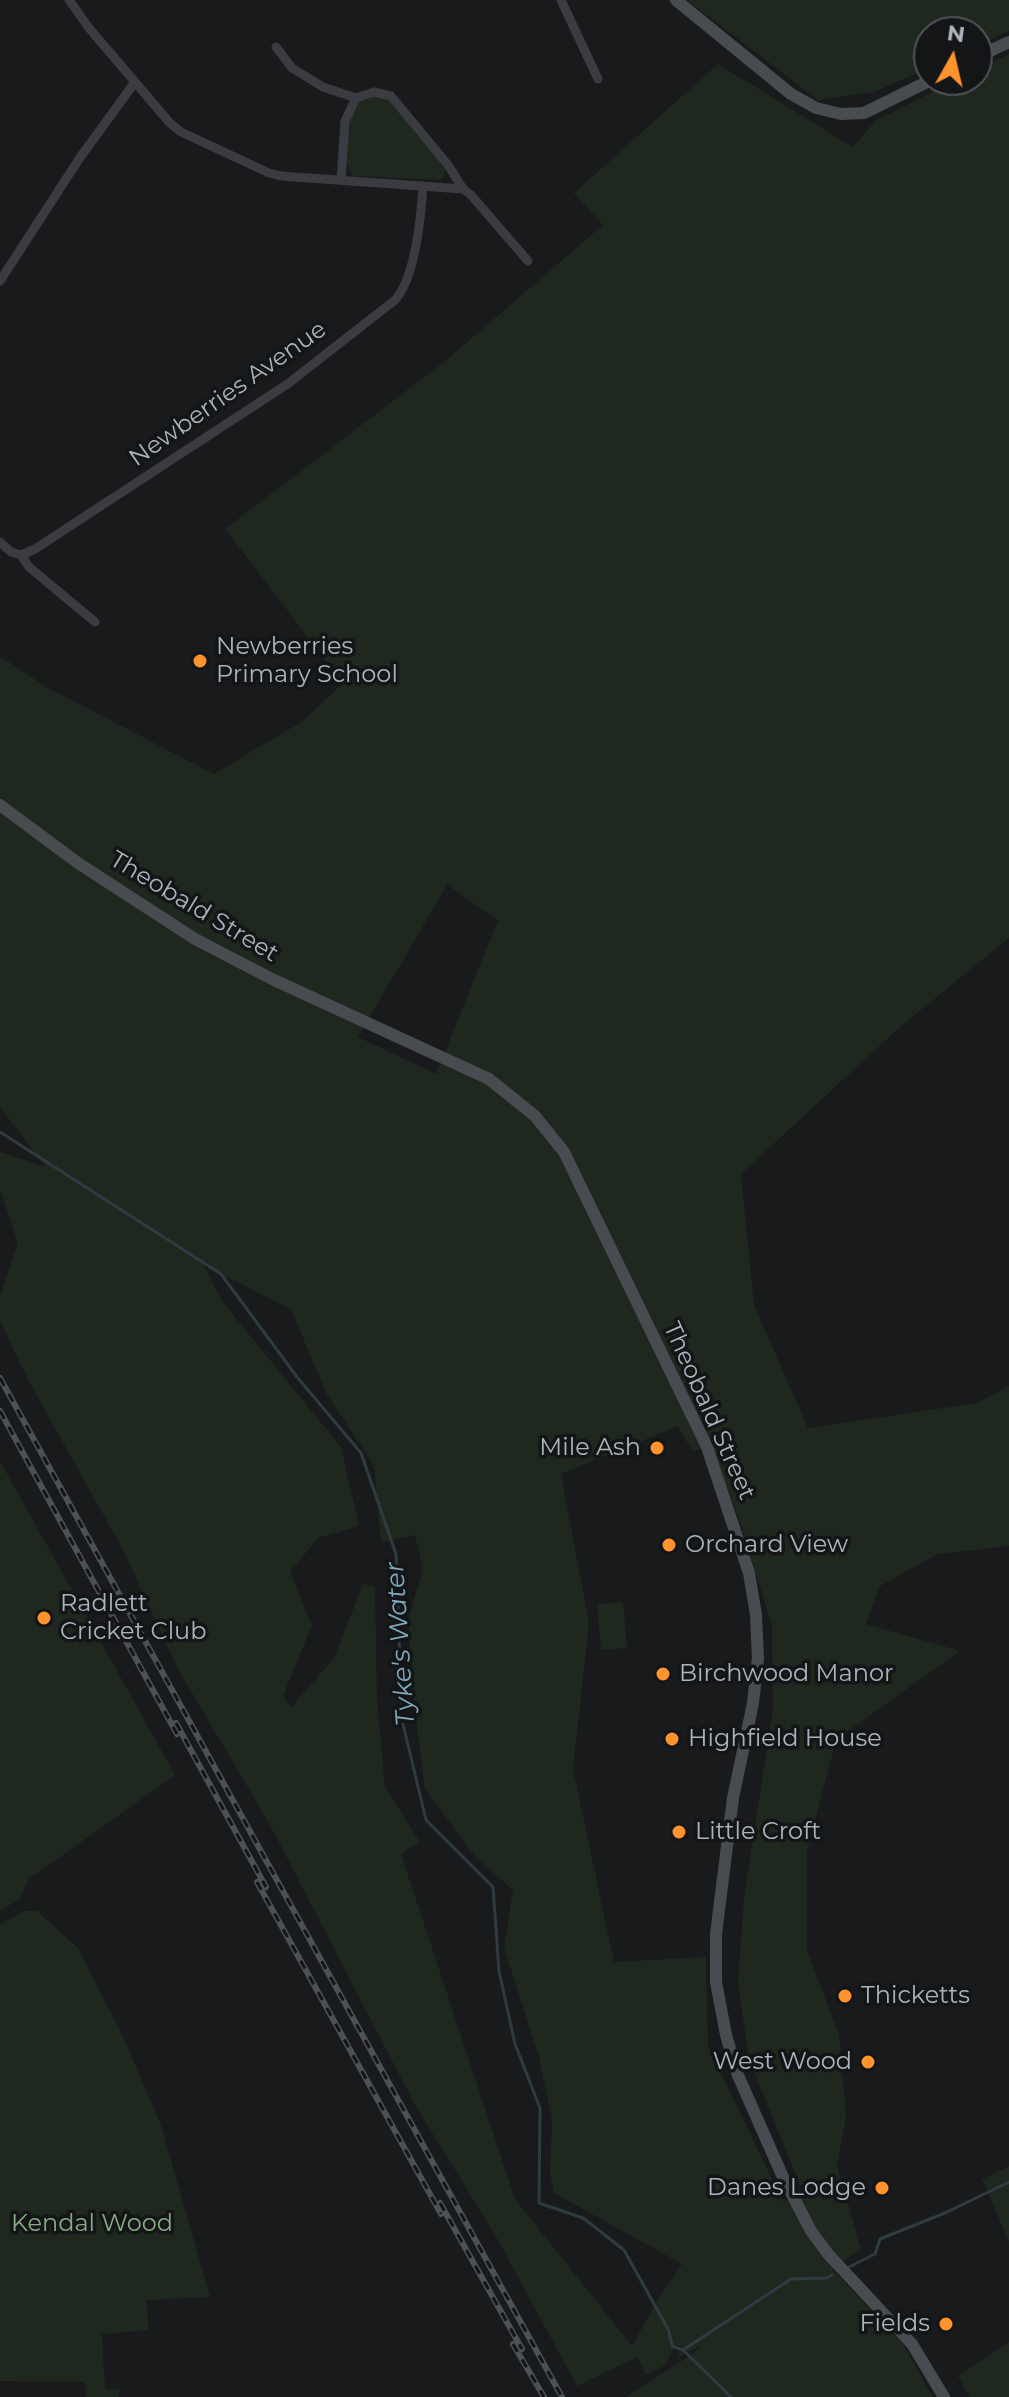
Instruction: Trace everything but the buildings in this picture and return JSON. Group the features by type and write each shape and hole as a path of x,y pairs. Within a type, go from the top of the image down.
{"street":[{"path":"69,0 169,122 181,132 233,157 281,176 463,189"},
{"path":"561,0 598,79"},
{"path":"676,0 791,94 816,108 841,114 864,113 913,89"},
{"path":"276,47 292,68 323,87 356,98 374,92 391,96 448,165 463,189 528,261"},
{"path":"0,281 79,159 135,82"},
{"path":"341,180 345,121 356,98"},
{"name":"Newberries Avenue","path":"21,555 35,549 289,383 395,300 403,288 420,233 423,186"},
{"path":"0,542 11,552 21,555 29,567 95,622"},
{"name":"Theobald Street","path":"0,805 78,863 195,939 272,979 489,1079 535,1116 564,1152 707,1447 749,1573 756,1615 758,1658 753,1703 732,1807 716,1934 716,1982 737,2073 782,2175 811,2231 844,2272 912,2344 944,2397"}],"green space":[{"path":"687,0 1009,0 1009,31 993,38 993,16 913,16 913,75 874,92 818,100"},
{"path":"1009,54 1009,938 900,1027 741,1174 754,1305 808,1428 977,1403 1009,1386 1009,1546 938,1554 880,1586 866,1624 960,1651 836,1740 807,1852 807,1950 839,2035 846,2116 837,2166 861,2249 832,2269 903,2344 933,2397 626,2397 694,2353 701,2345 677,2358 682,2346 676,2345 664,2366 646,2375 637,2357 577,2386 494,2233 415,2105 270,1825 178,1669 122,1548 27,1378 0,1321 0,1296 18,1243 0,1189 0,1152 46,1167 0,1107 0,659 48,688 214,774 303,721 343,683 225,529 444,362 603,225 574,193 718,64 853,147 875,121 924,96 993,96 993,62","holes":["447,885 498,920 436,1074 358,1037","204,1265 291,1309 326,1393 374,1465 381,1542 415,1535 423,1569 408,1621 425,1789 476,1858 513,1890 504,1948 539,2057 552,2120 550,2175 554,2193 682,2264 632,2346 515,2199 401,1854 420,1842 385,1787 377,1699 375,1587 363,1584 334,1658 291,1707 283,1696 312,1625 290,1572 318,1538 359,1526 341,1447 221,1300","678,1426 692,1451 712,1446 742,1528 772,1626 773,1708 744,1898 738,1982 749,2060 803,2192 783,2202 708,2046 706,1957 614,1962 573,1769 589,1623 561,1474"]},
{"path":"372,96 388,98 445,168 441,180 354,176 349,170 346,139 351,116 361,100"},
{"name":"Radlett Cricket Club","path":"0,1461 175,1775 29,1879 20,1899 0,1911"},
{"path":"623,1602 627,1648 601,1650 597,1604"},
{"name":"Kendal Wood","path":"23,1911 37,1911 78,1948 121,2032 161,2125 210,2297 146,2300 149,2330 102,2334 105,2389 119,2389 119,2397 86,2397 85,2382 0,2381 0,1925"},
{"path":"1009,2166 1009,2242 982,2179"},
{"path":"1009,2342 1009,2397 969,2397 958,2376"}],"waterway":[{"name":"Tyke's Water","path":"0,1132 221,1274 297,1377 361,1453 396,1554 402,1720 426,1820 493,1887 499,1971 515,2044 540,2108 539,2203 583,2218 624,2250 669,2331 672,2346 683,2350 731,2397"},
{"path":"847,2268 875,2254 880,2239 945,2213 1009,2182"},
{"path":"683,2350 791,2279 827,2278 832,2275"}],"railway":[{"path":"0,1378 562,2397"},
{"path":"0,1411 177,1734"},
{"path":"176,1723 266,1887"},
{"path":"257,1882 441,2214"},
{"path":"440,2203 522,2349"},
{"path":"513,2344 544,2397"}],"place":[{"name":"Newberries Primary School","path":"200,661"},
{"name":"Mile Ash","path":"657,1448"},
{"name":"Orchard View","path":"669,1545"},
{"name":"Radlett Cricket Club","path":"44,1618"},
{"name":"Birchwood Manor","path":"663,1674"},
{"name":"Highfield House","path":"672,1739"},
{"name":"Little Croft","path":"679,1832"},
{"name":"Thicketts","path":"845,1996"},
{"name":"West Wood","path":"868,2062"},
{"name":"Danes Lodge","path":"882,2188"},
{"name":"Fields","path":"946,2324"}]}
